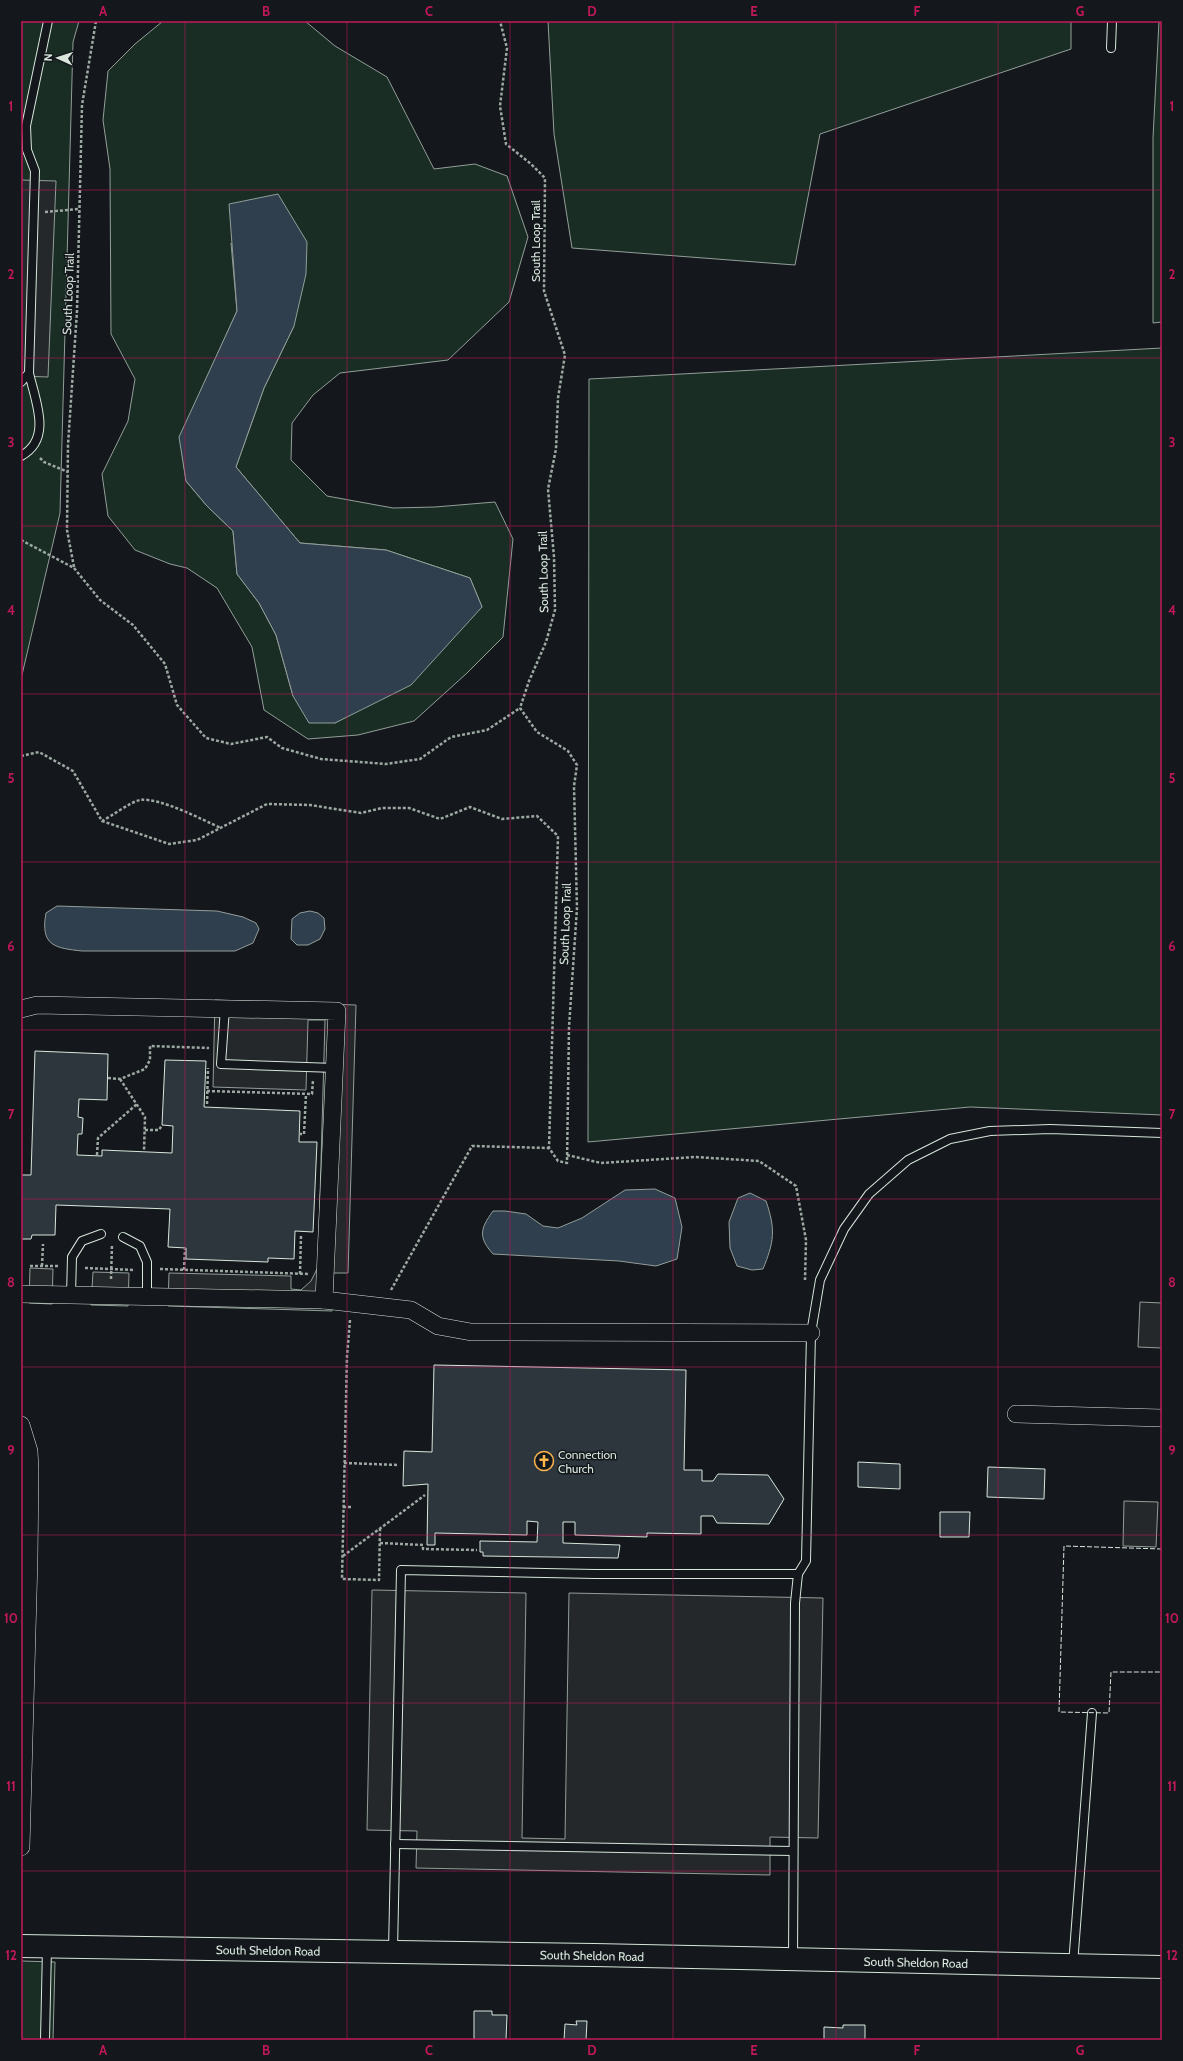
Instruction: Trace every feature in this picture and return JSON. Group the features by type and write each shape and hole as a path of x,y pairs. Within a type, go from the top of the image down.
{"street":[{"path":"21,1009 37,1005 225,1008 337,1012 324,1300"},
{"path":"21,1294 324,1300 411,1310 438,1326 471,1332 811,1333"},
{"path":"1016,1414 1162,1418"},
{"path":"21,1426 29,1451 30,1560 21,1847"},
{"name":"South Sheldon Road","path":"21,1946 394,1951 1162,1967"}],"lane":[{"path":"21,456 31,449 37,441 40,431 40,421 29,373 35,171 28,150 26,126 48,21"},
{"path":"1111,48 1112,21"},
{"path":"21,382 29,373"},
{"path":"225,1008 221,1064 335,1068"},
{"path":"793,1959 795,1603 798,1574 806,1561 811,1333 820,1280 844,1229 868,1194 908,1160 950,1139 990,1131 1050,1129 1162,1133"},
{"path":"71,1295 72,1257 82,1241 101,1234"},
{"path":"123,1237 140,1246 147,1262 147,1297"},
{"path":"394,1951 401,1570 595,1574 798,1574"},
{"path":"1073,1965 1092,1713"},
{"path":"396,1844 793,1850"},
{"path":"45,2040 47,1946"}],"path":[{"name":"South Loop Trail","path":"74,568 67,530 68,472 77,311 82,105 96,21"},
{"name":"South Loop Trail","path":"500,21 507,48 500,106 506,144 531,164 545,178 544,291 565,355 558,398 556,449 548,489 554,557 555,610 546,642 529,681 520,708 537,732 568,751 577,765 574,786 577,908 569,1027 567,1155"},
{"path":"33,214 79,209"},
{"path":"31,449 44,462 68,472"},
{"path":"21,540 74,568 100,600 133,625 165,664 177,705 206,738 231,744 267,738 282,748 321,759 386,764 420,759 451,737 487,730 520,708"},
{"path":"21,756 39,752 73,771 102,821 140,800 156,802 169,806 221,828"},
{"name":"South Loop Trail","path":"102,821 169,844 197,840 267,804 310,805 361,813 382,808 409,808 440,819 470,807 502,819 537,816 558,836 549,1148"},
{"path":"209,1055 210,1042"},
{"path":"108,1078 120,1079 145,1069 150,1060 150,1046 210,1048"},
{"path":"207,1104 209,1062"},
{"path":"207,1091 312,1094 313,1073"},
{"path":"120,1079 145,1117 144,1152"},
{"path":"299,1134 304,1134 306,1094"},
{"path":"97,1155 98,1138 137,1104"},
{"path":"145,1130 159,1130 162,1126"},
{"path":"382,1307 472,1146 549,1148 558,1161 567,1163 567,1155 601,1164 695,1156 759,1161 796,1186 806,1240 805,1286"},
{"path":"300,1274 301,1235"},
{"path":"42,1266 43,1244"},
{"path":"184,1270 185,1249"},
{"path":"111,1270 112,1250"},
{"path":"160,1266 160,1269 311,1275"},
{"path":"85,1268 137,1270"},
{"path":"353,1303 347,1356 342,1579 379,1580 380,1528"},
{"path":"344,1464 399,1465"},
{"path":"342,1557 425,1494"},
{"path":"343,1507 351,1508"},
{"path":"380,1543 423,1545 423,1549 477,1550"}],"green space":[{"path":"21,21 79,21 73,42 60,513 21,679"},
{"path":"163,21 305,21 335,46 387,77 434,169 475,164 507,176 528,237 509,302 448,360 340,373 313,395 292,423 291,460 327,496 393,508 435,507 495,502 513,539 503,637 467,673 414,721 358,735 308,739 264,710 252,647 217,588 187,568 170,564 135,550 108,516 102,474 128,421 135,379 111,334 110,169 103,120 108,71 135,44","holes":["231,243 294,326 264,388 236,467 300,543 386,550 470,578 482,607 359,710 335,723 293,696 276,635 259,603 237,574 233,531 207,506 186,481 180,437 237,311"]},
{"path":"548,21 1071,21 1071,49 820,134 795,265 572,248 554,134"},
{"path":"1159,21 1162,21 1162,322 1153,323 1153,138"},
{"path":"1162,348 1162,1115 970,1107 588,1142 589,379"},
{"path":"21,1961 55,1962 53,2040 21,2040"}],"shaded area":[{"path":"21,180 56,181 48,377 21,376"},
{"path":"215,1000 356,1005 348,1273 333,1273 332,1311 168,1306 169,1273 291,1276 291,1289 301,1290 311,1281 318,1267 325,1020 308,1020 306,1090 213,1087"},
{"path":"30,1268 53,1269 52,1304 29,1303"},
{"path":"93,1272 129,1273 128,1306 91,1305"},
{"path":"1140,1302 1162,1303 1162,1348 1138,1347"},
{"path":"1124,1501 1158,1502 1156,1547 1123,1546"},
{"path":"372,1590 526,1593 522,1838 565,1839 569,1593 823,1598 818,1838 770,1837 770,1875 416,1868 417,1831 367,1830"}],"water":[{"path":"278,194 307,242 306,274 294,326 264,388 236,467 300,543 386,550 470,578 482,607 411,685 335,723 309,723 293,696 276,635 259,603 237,574 233,531 207,506 186,481 179,437 237,311 229,204"},
{"path":"57,906 217,911 243,917 256,923 259,929 253,943 235,951 82,951 57,946 48,939 45,932 46,913"},
{"path":"310,911 318,913 324,918 325,929 320,939 308,945 297,945 291,939 292,919 300,913"},
{"path":"655,1189 675,1198 682,1227 677,1259 656,1266 619,1261 493,1254 483,1238 483,1228 493,1211 526,1214 543,1226 558,1228 582,1218 625,1190"},
{"path":"750,1193 766,1201 771,1220 772,1236 770,1251 763,1269 752,1270 737,1266 730,1248 729,1222 738,1198"}],"building":[{"path":"35,1051 108,1054 107,1100 79,1099 78,1117 83,1118 82,1134 78,1134 77,1155 102,1156 102,1150 172,1153 173,1126 162,1125 165,1060 206,1061 204,1107 300,1111 299,1142 317,1142 313,1232 295,1231 294,1259 268,1258 268,1262 186,1259 186,1248 168,1247 170,1209 56,1205 55,1235 32,1235 31,1239 21,1239 21,1175 31,1175"},
{"name":"Connection Church","path":"434,1365 686,1370 684,1470 702,1470 702,1481 713,1481 718,1474 768,1475 784,1499 769,1524 717,1523 713,1516 701,1516 701,1534 647,1533 647,1537 575,1535 575,1522 563,1522 563,1543 620,1545 618,1558 483,1556 483,1552 480,1552 480,1541 537,1542 538,1522 527,1521 527,1535 435,1533 435,1545 427,1545 428,1484 403,1486 404,1451 432,1452"},
{"path":"858,1462 900,1464 900,1489 858,1487"},
{"path":"988,1467 1045,1469 1044,1499 987,1497"},
{"path":"940,1512 970,1512 969,1537 940,1537"},
{"path":"474,2011 492,2011 492,2015 507,2015 506,2040 474,2040"},
{"path":"576,2021 587,2021 586,2040 564,2040 565,2024 577,2025"},
{"path":"843,2025 865,2025 865,2040 824,2040 824,2027 843,2028"}],"fence":[{"path":"1162,1549 1064,1546 1059,1712 1109,1713 1111,1672 1162,1672"}],"place":[{"name":"Connection Church","path":"544,1461"}]}
